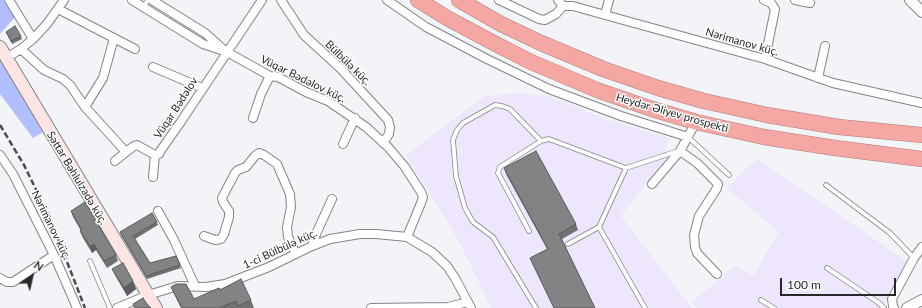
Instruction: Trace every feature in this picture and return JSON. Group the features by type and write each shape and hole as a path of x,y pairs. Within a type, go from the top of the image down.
{"highway":[{"name":"Heydər Əliyev prospekti","path":"418,0 459,25 532,62 597,90 652,109 696,122 764,137 834,148 922,159"},
{"name":"Heydər Əliyev prospekti","path":"459,0 501,24 541,43 603,69 658,88 704,101 767,115 839,127 922,136"}],"main road":[{"name":"Səttar Bəhlulzadə küç.","path":"3,53 156,308"}],"street":[{"path":"9,0 33,39"},
{"path":"3,53 21,50 47,24 64,0"},
{"name":"Vüqar Bədəlov küç.","path":"132,0 146,3 203,44 227,52 270,76 278,77 306,92 328,101 355,118 366,127 405,167 423,197 407,237"},
{"path":"152,0 205,33 227,52"},
{"name":"Vüqar Bədəlov","path":"126,152 137,145 155,154 159,154 202,88 240,36 262,0"},
{"name":"Bülbülə küç.","path":"281,0 304,35 345,73 388,120 390,127 389,134 383,143"},
{"path":"387,0 426,27 549,89 621,116 688,137"},
{"path":"499,0 539,19 545,20 556,14 561,3"},
{"path":"605,14 609,0"},
{"path":"764,0 771,3 775,10 765,59"},
{"path":"795,0 810,3"},
{"path":"910,0 922,12"},
{"name":"Nərimanov küç.","path":"561,3 765,59 833,83 922,103"},
{"path":"58,9 135,50"},
{"path":"85,107 103,78 114,38"},
{"path":"818,78 825,46"},
{"path":"21,50 44,70 63,79 70,85 85,107 126,152 115,161"},
{"path":"153,67 202,88"},
{"path":"253,118 270,76"},
{"path":"343,144 355,118"},
{"path":"652,184 680,151 696,122"},
{"path":"680,151 697,163 718,184 718,188 699,216 694,235 697,253 717,274"},
{"path":"204,236 215,240 221,239 229,217 229,211 222,198 235,173 246,167 259,153 273,160 277,164 290,194 291,207 287,227 288,237 296,254"},
{"path":"153,177 155,154"},
{"name":"Nərimanov küç.","path":"0,155 13,174 54,255 77,308"},
{"path":"312,246 332,199"},
{"path":"158,212 174,240 195,286"},
{"name":"1-ci Bülbülə küç.","path":"117,308 148,295 178,286 206,287 225,284 269,267 312,246 342,236 360,234 407,237 432,252 444,263 455,278 469,305"},
{"path":"894,308 892,306 892,300 914,258 922,247"},
{"path":"0,278 7,282 13,282 54,255"},
{"path":"907,308 922,300"},
{"path":"371,308 448,307 469,305"}],"lane":[{"path":"536,308 492,237 473,222 465,208 456,176 453,140 457,130 463,123 495,105 502,106 510,110 541,140"},
{"path":"688,137 729,175"},
{"path":"529,231 498,173 500,167 541,140 549,139 626,168 680,151"},
{"path":"568,244 599,227 626,168"},
{"path":"826,185 890,233 914,258"},
{"path":"599,227 645,308"},
{"path":"90,261 110,308"},
{"path":"827,268 879,303 884,308"},
{"path":"761,300 774,308"}],"shaded area":[{"path":"0,0 4,0 15,17 0,34"},
{"path":"0,59 43,132 33,138 0,94"},
{"path":"516,93 548,96 606,119 669,138 663,163 621,216 692,308 491,308 460,243 406,155 485,96"},
{"path":"757,159 908,262 881,308 697,308 692,302 735,266 753,276 779,232 726,188"}],"building":[{"path":"15,26 21,36 11,41 6,32"},
{"path":"536,151 576,224 559,234 595,308 554,308 530,258 548,249 504,168"},
{"path":"85,202 116,255 104,261 94,244 90,246 80,231 82,230 71,211"},
{"path":"152,213 157,222 133,236 150,263 176,256 180,265 146,276 120,232"},
{"path":"123,263 133,281 124,288 112,269"},
{"path":"241,279 251,300 238,306 236,301 219,308 182,308 171,287 176,284 186,284 194,299 219,288 220,290"},
{"path":"143,298 151,308 135,308 133,304"}],"railway":[{"path":"0,125 24,165 50,218 85,308"}]}
